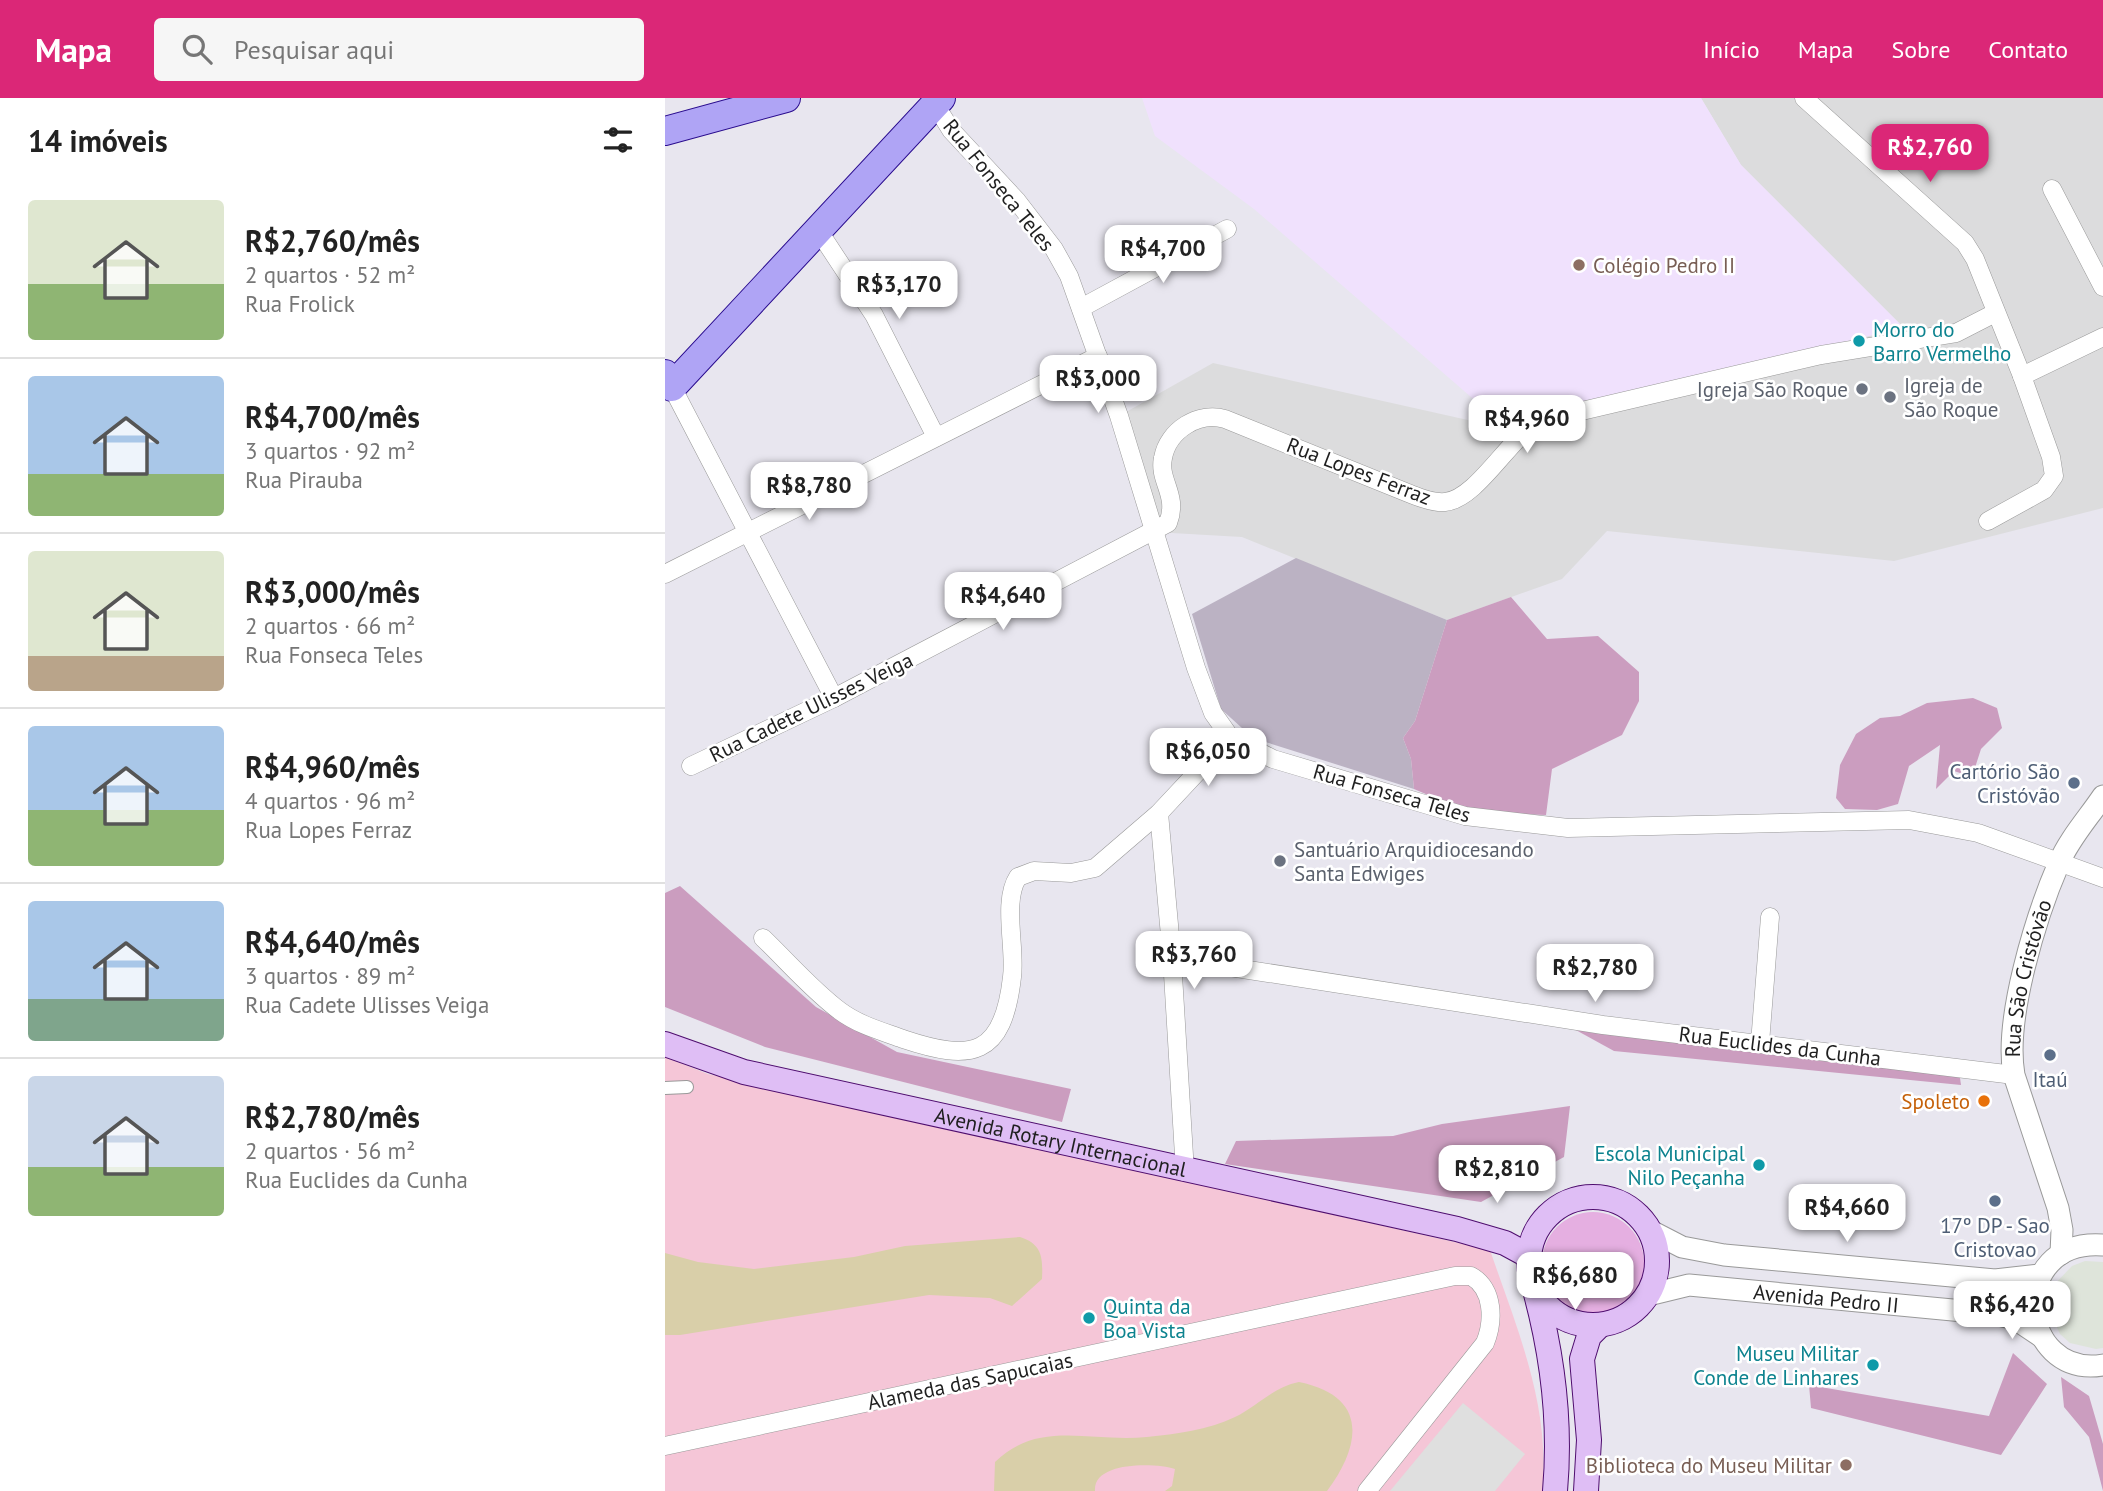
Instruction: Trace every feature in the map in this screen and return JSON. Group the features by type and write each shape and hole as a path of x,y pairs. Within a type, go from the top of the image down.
{"main road":[{"path":"665,131 786,98"},
{"path":"667,385 818,230 936,100"},
{"name":"Avenida Rotary Internacional","path":"665,1044 744,1072 1185,1172 1457,1229 1505,1242 1529,1256"},
{"name":"Avenida Pedro II","path":"1540,1224 1565,1203 1597,1196 1629,1207 1651,1231"},
{"path":"1540,1224 1529,1256 1553,1374 1557,1434 1555,1491"},
{"name":"Avenida Rotary Internacional","path":"1457,1229 1540,1224"},
{"path":"1648,1295 1658,1266 1657,1248 1651,1231"},
{"path":"1534,1286 1552,1310 1567,1319 1601,1325"},
{"name":"Avenida Pedro II","path":"1601,1325 1627,1315 1648,1295"},
{"path":"1586,1491 1589,1440 1582,1368 1584,1348 1589,1336 1601,1325"},
{"path":"1546,1335 1554,1332 1569,1334 1584,1348"}],"street":[{"path":"1804,98 1965,243 1975,259 2022,376 2051,457 2054,476 2044,490 1988,521"},
{"name":"Rua Fonseca Teles","path":"936,100 951,130 1017,201 1054,249 1081,308 1098,356 1196,668 1213,713 1230,737 1273,759 1465,816 1514,824 1568,828 1909,820 1978,833 2103,878"},
{"path":"2052,188 2103,287"},
{"path":"1081,308 1227,229"},
{"path":"818,230 874,315 936,437"},
{"name":"Rua Lopes Ferraz","path":"1154,533 1168,523 1173,511 1163,459 1170,442 1185,425 1203,417 1226,419 1413,495 1445,502 1462,497 1520,435 1539,421 1821,355 1956,333 1995,313"},
{"path":"2022,376 2103,337"},
{"path":"665,574 1098,356"},
{"path":"667,385 834,698"},
{"name":"Rua Cadete Ulisses Veiga","path":"691,766 834,698 1154,533"},
{"path":"763,937 839,1010 861,1025 932,1048 953,1052 980,1049 994,1036 1009,998 1013,974 1011,895 1018,877 1034,871 1071,873 1095,868 1159,813 1230,737"},
{"name":"Rua São Cristóvão","path":"2060,1254 2062,1230 2058,1208 2014,1075 2011,1056 2015,1011 2035,934 2060,861 2103,796"},
{"path":"1159,813 1173,958 1185,1172"},
{"path":"1760,1044 1770,917"},
{"name":"Rua Euclides da Cunha","path":"1173,958 1603,1025 2014,1075"},
{"path":"665,1088 687,1087"},
{"name":"Avenida Pedro II","path":"1651,1231 1682,1247 1702,1252 1995,1280 2041,1275"},
{"path":"2042,1337 2035,1322 2033,1303 2041,1275 2060,1254 2084,1245 2103,1245"},
{"name":"Alameda das Sapucaias","path":"665,1446 1466,1275 1478,1281 1485,1289 1491,1320 1485,1343 1367,1491"},
{"name":"Avenida Pedro II","path":"1648,1295 1689,1285 1859,1299 1995,1314 2015,1319 2042,1337 2052,1350 2070,1361 2083,1365 2103,1365"}],"shaded area":[{"name":"Colégio Pedro II","path":"1142,98 1701,98 1741,165 1904,328 1528,414 1508,429 1254,209 1155,136"},
{"path":"1701,98 2103,98 2103,508 1894,561 1607,531 1562,579 1447,620 1242,537 1154,532 1119,416 1213,363 1508,429 1528,414 1904,328 1741,165"},
{"path":"1296,558 1447,620 1415,721 1403,738 1411,759 1414,789 1253,738 1221,709 1192,614"},
{"path":"1511,597 1547,639 1598,636 1639,672 1639,701 1622,735 1552,769 1546,815 1468,812 1414,789 1411,759 1403,738 1415,721 1447,620"},
{"path":"1973,698 1997,708 2002,728 1981,749 1972,777 1954,771 1936,789 1940,745 1909,766 1898,804 1877,810 1845,809 1836,798 1840,765 1856,734 1880,718 1900,716 1927,703"},
{"path":"680,886 816,1007 897,1052 1071,1089 1062,1122 765,1047 665,1007 665,893"},
{"path":"1554,1018 1958,1063 1961,1085 1614,1051"},
{"name":"Quinta da Boa Vista","path":"665,1057 708,1074 1490,1250 1521,1339 1537,1398 1543,1459 1542,1491 665,1491"},
{"path":"1570,1106 1564,1157 1481,1202 1225,1164 1236,1141 1393,1136 1442,1124"},
{"path":"1593,1212 1612,1216 1629,1227 1640,1244 1644,1263 1640,1282 1629,1299 1612,1310 1593,1314 1574,1310 1557,1299 1546,1282 1542,1263 1546,1244 1557,1227 1574,1216"},
{"path":"1020,1237 1033,1243 1040,1252 1042,1279 1012,1306 990,1298 929,1295 680,1335 665,1335 665,1253 698,1262 754,1269 854,1257 905,1246"},
{"path":"2085,1261 2103,1262 2103,1348 2070,1343 2060,1334 2049,1310 2054,1285 2072,1266"},
{"path":"2013,1353 2047,1384 2001,1455 1811,1408 1809,1385 1989,1416"},
{"path":"2061,1377 2089,1396 2103,1444 2103,1491 2089,1437 2064,1407"},
{"path":"1299,1382 1337,1398 1347,1410 1352,1424 1352,1440 1347,1456 1327,1491 1165,1491 1172,1486 1175,1469 1141,1465 1114,1469 1104,1474 1097,1481 1095,1491 994,1491 995,1462 1012,1449 1029,1441 1067,1436 1147,1437 1192,1431 1235,1417 1273,1392"},
{"path":"1463,1403 1525,1454 1495,1491 1390,1491"}],"place":[{"name":"Colégio Pedro II","path":"1579,265"},
{"name":"Morro do Barro Vermelho","path":"1859,341"},
{"name":"Igreja São Roque","path":"1862,389"},
{"name":"Igreja de São Roque","path":"1890,397"},
{"name":"Cartório São Cristóvão","path":"2074,783"},
{"name":"Santuário Arquidiocesando Santa Edwiges","path":"1280,861"},
{"name":"Itaú","path":"2050,1055"},
{"name":"Spoleto","path":"1984,1101"},
{"name":"Escola Municipal Nilo Peçanha","path":"1759,1165"},
{"name":"17º DP - Sao Cristovao","path":"1995,1201"},
{"name":"Quinta da Boa Vista","path":"1089,1318"},
{"name":"Museu Militar Conde de Linhares","path":"1873,1365"},
{"name":"Biblioteca do Museu Militar","path":"1846,1465"}]}
